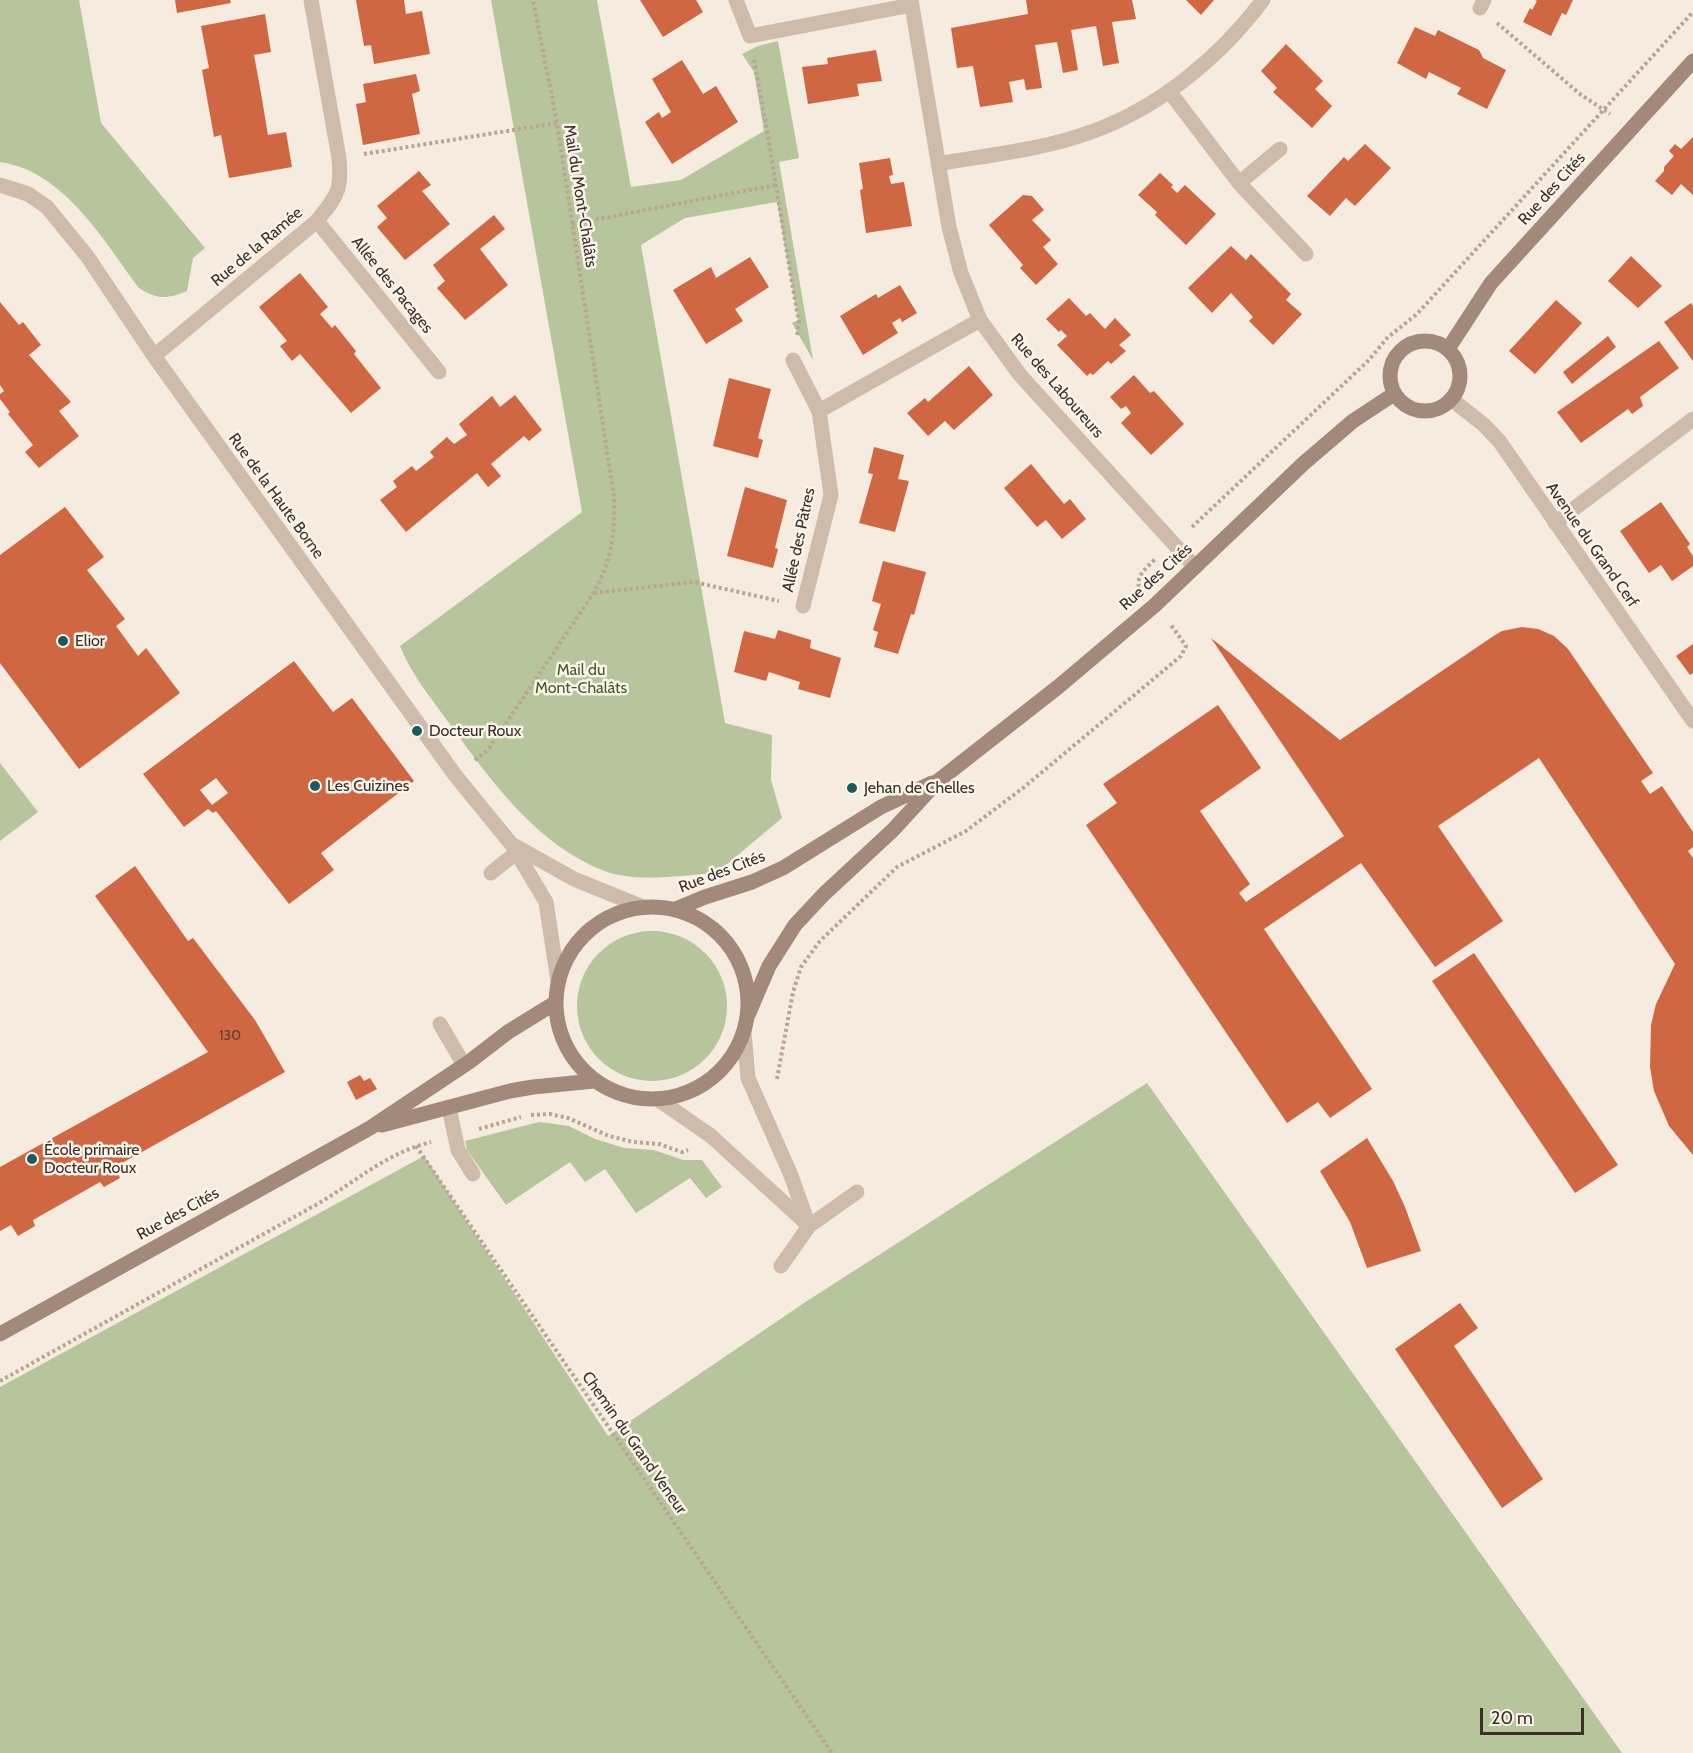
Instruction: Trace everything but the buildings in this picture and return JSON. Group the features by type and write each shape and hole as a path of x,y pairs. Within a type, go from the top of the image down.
{"street":[{"name":"Rue de la Ramée","path":"154,356 317,221 334,198 341,182 339,158 311,0"},
{"path":"736,0 750,36 911,2"},
{"path":"938,164 1062,141 1091,132 1137,111 1170,91 1225,42 1263,0"},
{"name":"Rue des Laboureurs","path":"911,2 952,239 961,273 980,320 1020,375 1195,567"},
{"name":"Rue des Cités","path":"1448,349 1491,283 1693,60"},
{"path":"1170,91 1239,183 1306,254"},
{"path":"1239,183 1280,149"},
{"name":"Rue de la Haute Borne","path":"0,186 28,194 47,207 87,256 154,356 455,775 515,849 546,902 558,981"},
{"name":"Allée des Pacages","path":"317,221 440,372"},
{"path":"819,411 980,320"},
{"path":"1428,340 1448,349 1456,358 1460,370 1460,383 1451,399 1437,410 1425,412 1412,409 1402,403 1394,394 1389,372 1398,352 1417,341 1428,340"},
{"name":"Allée des Pâtres","path":"793,360 819,411 831,495 803,606"},
{"name":"Rue des Cités","path":"748,1014 769,966 795,925 824,894 893,830 938,781 1058,687 1154,606 1304,462 1353,421 1394,394"},
{"name":"Avenue du Grand Cerf","path":"1451,399 1484,425 1500,442 1693,722"},
{"path":"1555,523 1693,419"},
{"name":"Rue des Cités","path":"676,909 752,882 783,868 881,807 938,781"},
{"path":"490,873 515,849"},
{"name":"Rue de la Haute Borne","path":"515,849 574,879 643,907"},
{"path":"643,907 676,909 702,920 723,938 739,960 747,987 748,1014 744,1033 731,1058 712,1080 687,1094 658,1100 636,1099 614,1092 594,1081 573,1060 559,1033 555,1003 558,981 569,953 588,930 614,914 643,907"},
{"name":"Rue des Cités","path":"0,1334 373,1127 508,1032 555,1003"},
{"path":"440,1024 464,1065"},
{"path":"744,1033 748,1078 790,1173 809,1226"},
{"name":"Rue des Cités","path":"373,1127 533,1087 594,1081"},
{"path":"658,1100 711,1136 809,1226"},
{"path":"449,1108 458,1150 473,1174"},
{"path":"781,1266 809,1226 857,1192"}],"path":[{"name":"Mail du Mont-Chalâts","path":"455,775 488,750 593,594 604,574 612,551 615,522 614,497 557,123 533,0"},
{"path":"1482,4 1580,94 1604,108 1629,130"},
{"path":"1139,589 1137,582 1139,576 1369,360 1387,338 1418,314 1693,12"},
{"path":"750,36 799,322 793,360"},
{"path":"339,158 557,123"},
{"path":"572,224 776,185"},
{"path":"593,594 694,582 803,606"},
{"path":"776,1085 793,992 801,967 817,944 897,867 966,831 1023,788 1181,656 1186,646 1184,641 1166,620"},
{"path":"0,1381 331,1197 385,1159 416,1146 528,1115 550,1114 568,1118 609,1136 633,1142 659,1144 682,1152 690,1150"},
{"name":"Chemin du Grand Veneur","path":"416,1146 832,1753"}],"green space":[{"path":"0,0 79,0 101,123 205,248 193,258 187,291 163,297 151,295 139,288 97,230 63,193 44,179 23,168 0,162"},
{"name":"Mail du Mont-Chalâts","path":"491,0 597,0 631,187 681,180 764,131 754,72 742,54 758,46 778,41 799,158 779,162 813,360 792,323 798,320 777,202 685,218 641,245 725,723 772,735 771,780 782,818 721,869 712,873 659,877 619,875 582,861 559,846 537,829 499,789 422,686 400,646 582,512"},
{"path":"0,763 38,812 0,841"},
{"path":"652,931 681,937 705,953 721,977 727,1006 721,1035 705,1059 681,1075 652,1081 623,1075 599,1059 583,1035 577,1006 583,977 599,953 623,937"},
{"path":"1147,1083 1622,1753 0,1753 0,1387 424,1156 608,1436 807,1301"},
{"path":"539,1122 569,1126 595,1139 624,1148 654,1150 683,1160 702,1160 722,1187 706,1198 690,1178 636,1213 605,1169 585,1182 570,1162 506,1205 467,1150 465,1141"}],"place":[{"name":"Elior","path":"63,641"},
{"name":"Docteur Roux","path":"417,731"},
{"name":"Les Cuizines","path":"315,786"},
{"name":"Jehan de Chelles","path":"852,788"},
{"name":"École primaire Docteur Roux","path":"32,1159"}]}
